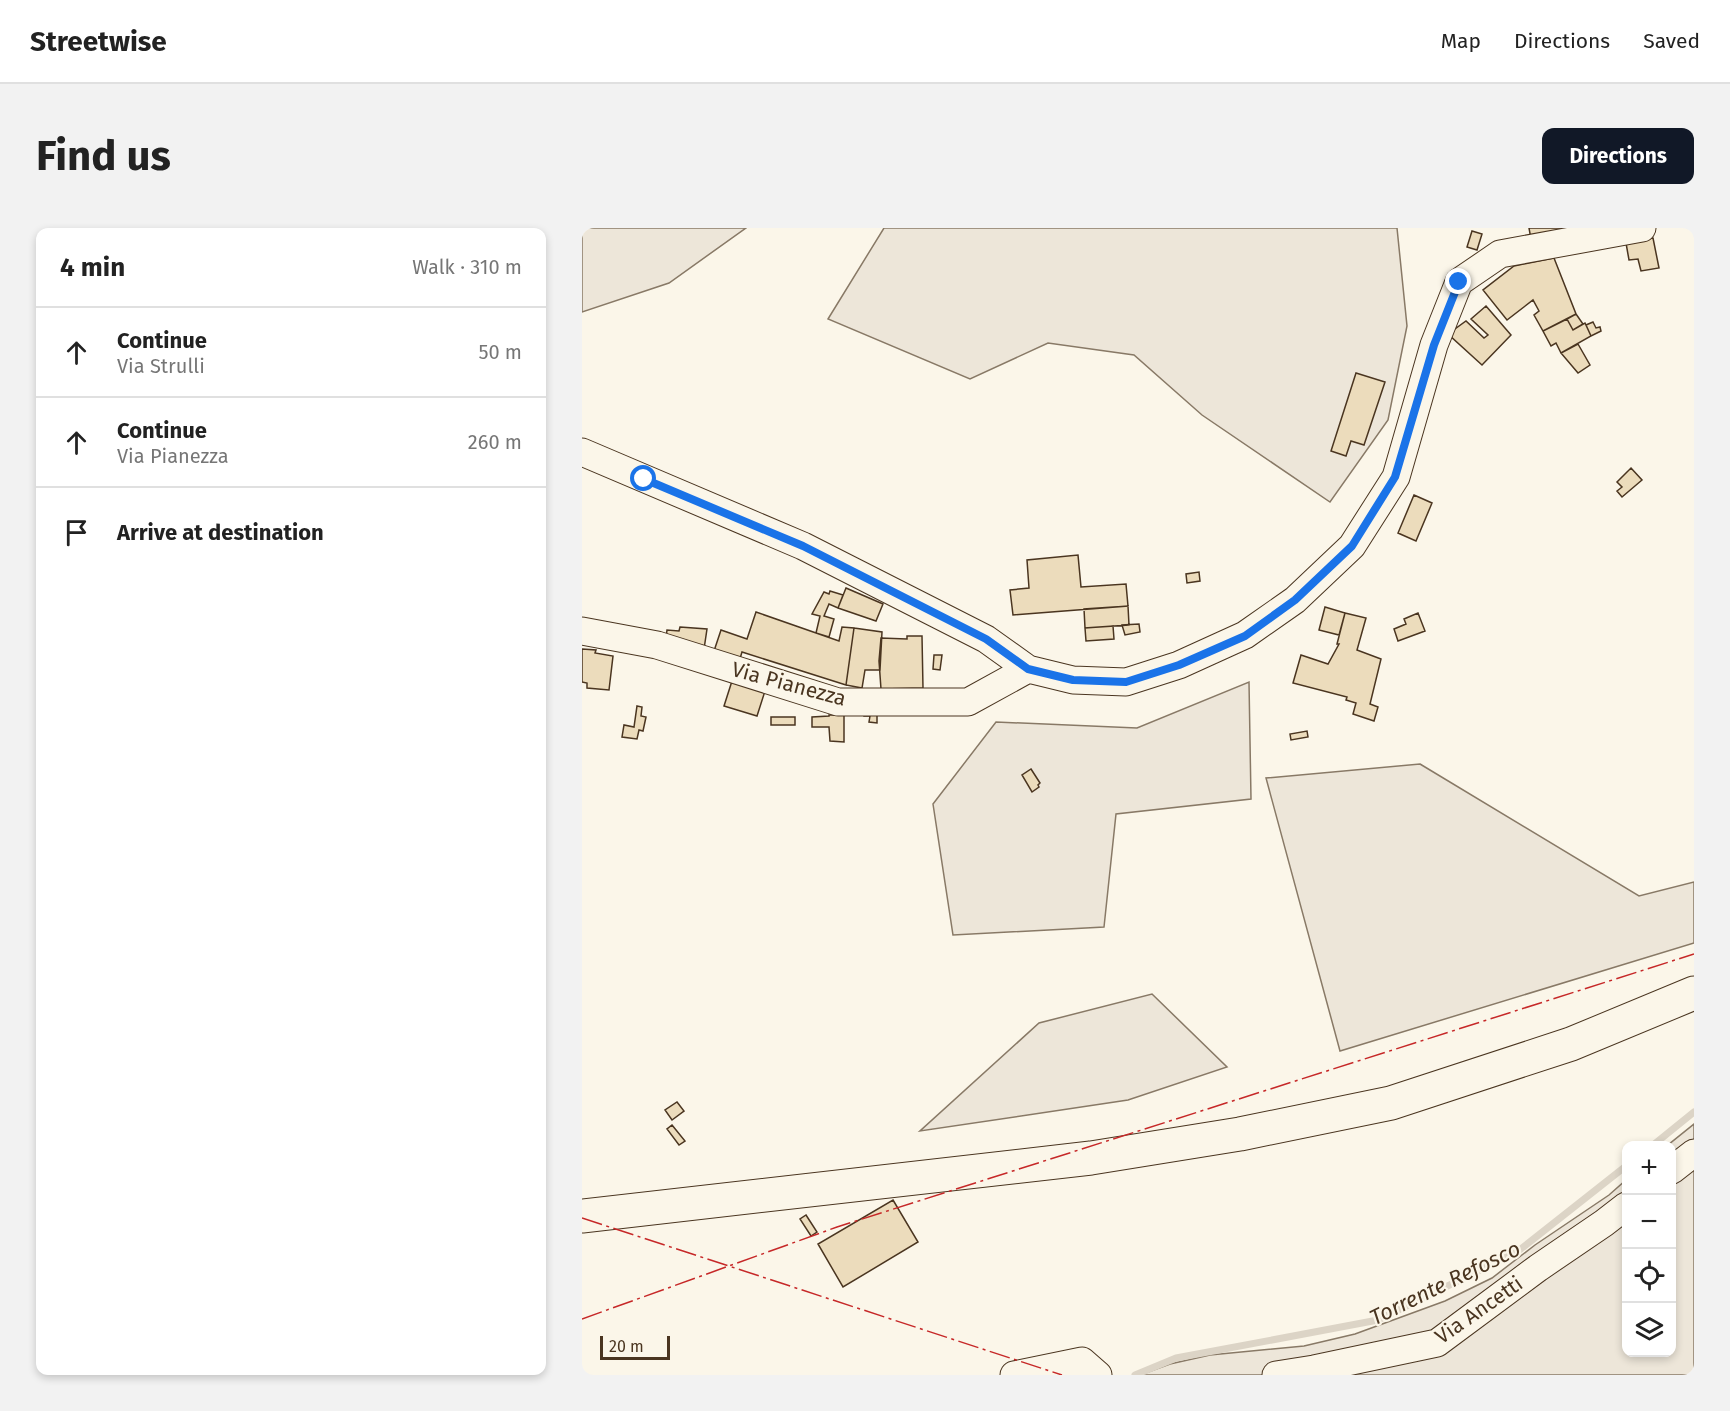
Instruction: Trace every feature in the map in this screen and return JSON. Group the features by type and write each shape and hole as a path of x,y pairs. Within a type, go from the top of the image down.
{"highway":[{"path":"582,1216 1091,1158 1240,1134 1391,1103 1571,1044 1694,993"}],"street":[{"path":"582,452 803,546 986,639 1028,669 1073,680 1126,682 1179,665 1245,636 1295,600 1352,546 1395,477 1434,345 1459,282 1500,254 1642,228"},
{"name":"Via Pianezza","path":"582,631 657,645 838,702 968,702 1028,669"},
{"path":"1676,1166 1694,1153"},
{"name":"Via Ancetti","path":"1276,1375 1314,1370 1437,1343 1622,1209"},
{"path":"1014,1375 1082,1360 1098,1375"}],"shaded area":[{"path":"582,228 746,228 669,283 582,312"},
{"path":"884,228 1397,228 1407,326 1388,420 1330,502 1202,415 1134,355 1048,343 970,379 828,319"},
{"path":"1249,682 1251,799 1116,814 1104,927 953,935 933,804 996,722 1137,728"},
{"path":"1420,764 1639,896 1694,882 1694,943 1340,1051 1266,778"},
{"path":"1152,994 1227,1067 1128,1100 920,1131 1039,1023"},
{"path":"1694,1124 1694,1375 1140,1375 1170,1364 1210,1355 1304,1346 1355,1334 1445,1301 1492,1278 1622,1184 1622,1357 1676,1357 1676,1141 1673,1141"}],"building":[{"path":"1529,228 1588,228 1531,239"},
{"path":"1472,231 1482,234 1477,250 1467,247"},
{"path":"1653,238 1659,268 1641,271 1638,259 1629,260 1626,243"},
{"path":"1554,258 1576,314 1543,331 1534,315 1539,311 1533,300 1507,320 1483,290 1514,266"},
{"path":"1486,306 1511,335 1482,365 1448,334 1466,321 1484,338 1488,335 1471,319"},
{"path":"1576,314 1583,324 1573,330 1567,319"},
{"path":"1567,319 1573,330 1585,323 1591,336 1561,353 1556,343 1551,346 1543,331"},
{"path":"1593,322 1596,328 1600,327 1601,331 1591,336 1586,325"},
{"path":"1578,344 1590,365 1578,373 1561,353"},
{"path":"1356,373 1385,382 1364,445 1351,441 1346,456 1331,451"},
{"path":"1631,468 1642,480 1622,497 1617,491 1622,487 1617,482"},
{"path":"1414,495 1432,503 1416,541 1398,533"},
{"path":"1078,555 1081,587 1126,584 1128,606 1013,615 1010,590 1029,588 1027,560"},
{"path":"1199,572 1200,581 1187,583 1186,574"},
{"path":"846,588 883,604 876,621 838,608"},
{"path":"830,591 843,595 838,608 829,604 824,616 834,619 829,637 816,633 820,616 812,614 824,592 829,594"},
{"path":"1128,606 1129,625 1085,628 1084,609"},
{"path":"1325,607 1345,613 1339,635 1319,630"},
{"path":"756,612 839,641 842,627 854,628 846,685 742,652 739,662 713,654 721,630 747,639"},
{"path":"1345,613 1366,618 1357,650 1381,659 1370,704 1378,707 1374,721 1353,714 1356,703 1346,700 1347,697 1293,683 1301,655 1328,664 1339,644 1337,644"},
{"path":"1418,613 1425,631 1398,641 1394,629 1406,624 1404,619"},
{"path":"1139,624 1140,632 1125,635 1122,625"},
{"path":"1113,626 1114,639 1086,641 1085,628"},
{"path":"680,627 707,629 704,649 666,638 667,630 679,631"},
{"path":"854,628 882,632 880,670 865,670 862,688 846,685"},
{"path":"907,636 922,636 923,688 881,689 879,661 881,638 907,639"},
{"path":"582,649 596,650 595,653 613,656 609,690 587,688 587,683 582,682"},
{"path":"934,655 942,655 940,670 933,669"},
{"path":"732,681 765,691 757,716 724,706"},
{"path":"637,706 642,707 641,716 646,717 643,731 639,730 637,739 622,737 624,725 634,727"},
{"path":"864,711 877,711 877,723 869,722 870,716 864,716"},
{"path":"844,715 844,742 830,741 829,727 812,727 812,717"},
{"path":"771,717 795,717 795,725 771,725"},
{"path":"1307,731 1308,737 1291,740 1290,734"},
{"path":"1031,769 1040,783 1039,787 1032,792 1022,775"},
{"path":"677,1102 684,1111 672,1120 665,1110"},
{"path":"672,1125 685,1141 679,1145 667,1129"},
{"path":"893,1200 918,1242 843,1287 818,1244"},
{"path":"806,1215 817,1232 811,1236 800,1219"}],"waterway":[{"name":"Torrente Refosco","path":"1658,1141 1694,1112"},
{"name":"Torrente Refosco","path":"1135,1375 1176,1358 1378,1320 1517,1252 1622,1169"}],"power":[{"path":"582,1319 837,1227 1694,954"},
{"path":"582,1218 1062,1375"}],"route":[{"path":"644,479 803,546 986,639 1028,669 1073,680 1126,682 1179,665 1245,636 1295,600 1352,546 1395,477 1434,345 1459,282"}]}
